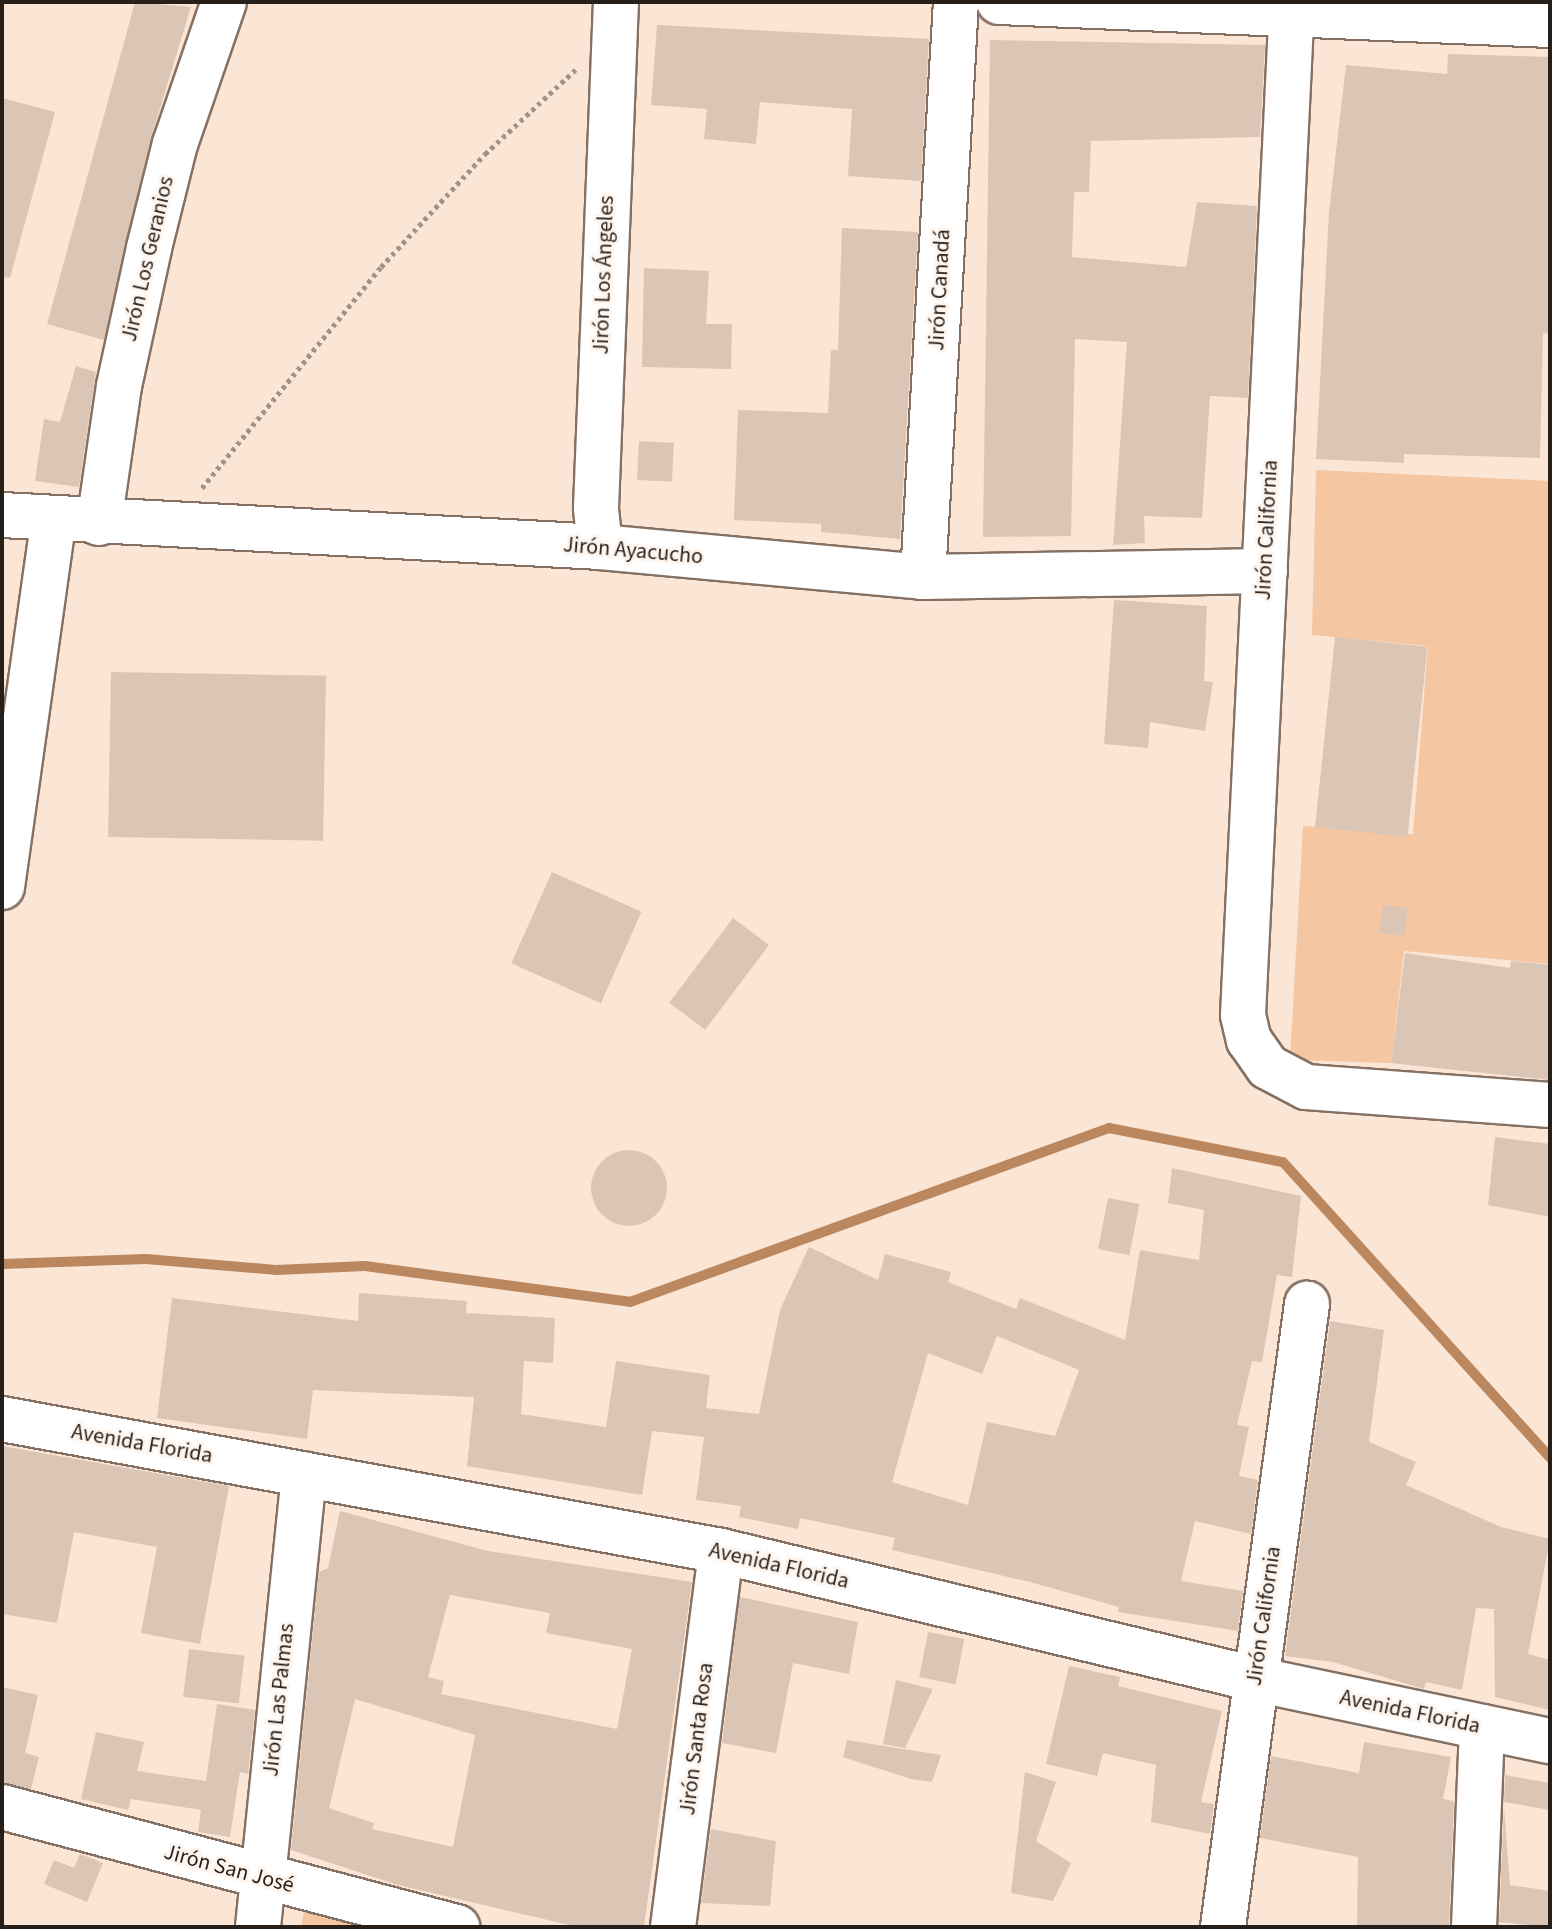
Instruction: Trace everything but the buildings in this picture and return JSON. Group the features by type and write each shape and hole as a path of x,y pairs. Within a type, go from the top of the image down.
{"street":[{"name":"Jirón Los Geranios","path":"99,523 119,386 149,248 175,144 224,2"},
{"name":"Jirón Canadá","path":"923,577 956,2"},
{"path":"999,2 1292,6 1550,25"},
{"name":"Jirón California","path":"1292,6 1243,1015 1259,1054 1268,1067 1306,1087 1550,1105"},
{"name":"Jirón Los Ángeles","path":"600,547 596,508 614,18"},
{"name":"Jirón Ayacucho","path":"2,515 53,522 600,547 923,577 1265,571"},
{"path":"2,887 53,522"},
{"name":"Jirón California","path":"1223,1927 1307,1304"},
{"name":"Avenida Florida","path":"2,1419 721,1551 1255,1679 1550,1741"},
{"name":"Jirón Las Palmas","path":"258,1927 304,1474"},
{"name":"Jirón Santa Rosa","path":"673,1927 721,1551"},
{"path":"1474,1927 1482,1727"},
{"name":"Jirón San José","path":"2,1807 261,1878 457,1927"}],"path":[{"path":"166,527 244,441 381,267 614,18"}],"shaded area":[{"path":"1316,470 1550,481 1550,964 1404,951 1391,1063 1290,1060 1303,826 1413,834 1428,646 1312,635"},
{"path":"306,1900 407,1927 301,1927"}],"waterway":[{"path":"2,1264 146,1259 276,1270 365,1266 630,1302 1109,1128 1283,1162 1550,1457"}]}
